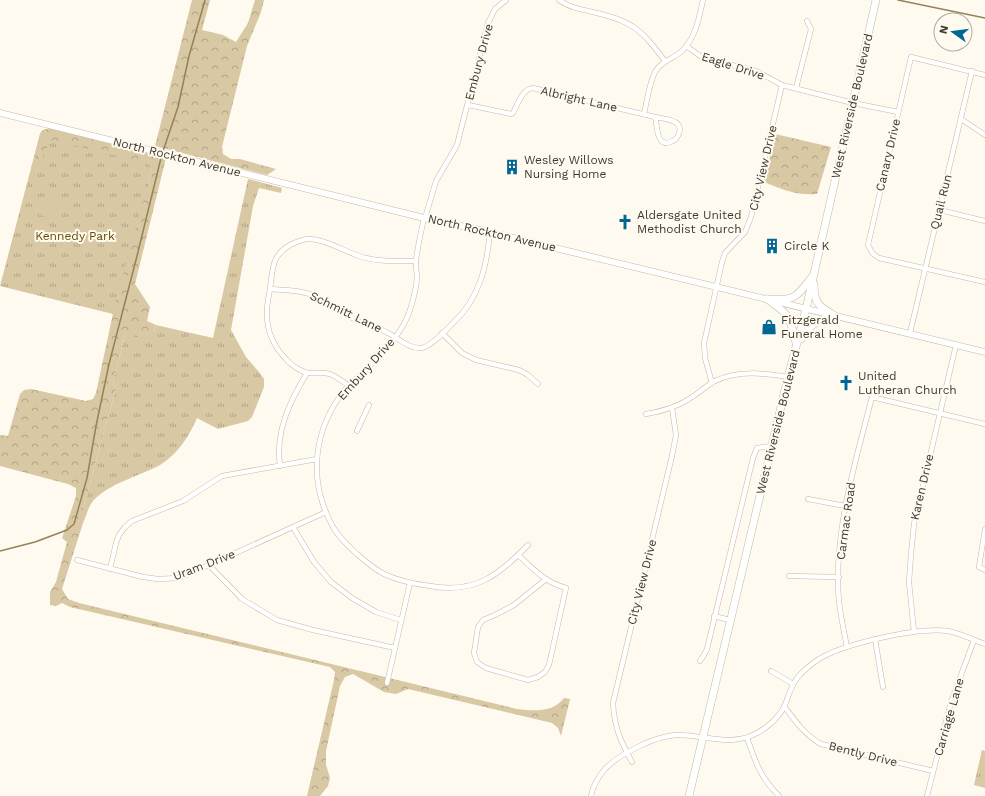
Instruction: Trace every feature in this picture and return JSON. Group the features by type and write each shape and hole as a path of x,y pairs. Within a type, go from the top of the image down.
{"main road":[{"name":"West Riverside Boulevard","path":"689,796 788,377 806,310 876,0"},
{"path":"767,299 783,300 793,297 814,275"},
{"path":"814,275 814,291 818,304 837,317"},
{"path":"767,299 784,311 788,316 793,326 796,346"},
{"path":"796,346 806,330 812,324 818,320 837,317"}],"street":[{"name":"Embury Drive","path":"506,0 496,9 488,23 457,145 436,181 425,218 416,261 417,276 409,314 395,338 381,355 348,385 339,396 326,419 321,433 316,467 318,486 322,502 333,528 341,538 364,560 383,573 410,583 449,588 467,587 496,574 528,545"},
{"path":"559,0 571,7 608,16 631,24 644,35 665,62"},
{"path":"644,114 653,78 656,72 665,62 686,46 696,29 703,0"},
{"path":"796,88 811,29 808,21"},
{"name":"Eagle Drive","path":"686,46 703,58 756,71 782,85 853,103 898,112"},
{"name":"Canary Drive","path":"925,269 877,257 871,252 868,241 911,57 972,71"},
{"path":"972,71 985,75"},
{"name":"Quail Run","path":"910,333 972,71"},
{"name":"City View Drive","path":"712,383 704,343 722,262 725,253 745,232 751,217 782,85"},
{"name":"Albright Lane","path":"468,105 511,114 524,93 533,88 673,120 676,122 680,131 676,139 669,142 664,142 661,140 656,130 655,117"},
{"name":"North Rockton Avenue","path":"0,113 425,218 717,286 806,310 910,333 985,352"},
{"path":"961,119 985,135"},
{"path":"940,210 985,220"},
{"path":"490,232 488,255 476,294 463,313 442,333 462,353 476,360 519,370 528,375 538,384"},
{"path":"348,385 337,377 328,374 308,373 294,366 286,360 273,344 266,310 274,261 280,252 301,240 318,240 360,256 378,260 416,261"},
{"path":"925,269 985,282"},
{"name":"Schmitt Lane","path":"270,289 305,293 315,296 355,319 388,333 414,347 421,348 430,345 442,333"},
{"name":"Karen Drive","path":"914,632 910,588 912,540 917,510 956,345"},
{"path":"280,466 278,454 284,422 288,409 308,373"},
{"path":"646,414 672,408 691,398 712,383 722,378 747,373 788,377"},
{"name":"Carmac Road","path":"847,647 841,619 839,600 839,558 845,506 872,397 939,414"},
{"path":"357,431 369,405"},
{"name":"City View Drive","path":"632,762 619,738 615,724 613,703 672,456 676,435 672,408"},
{"path":"939,414 985,424"},
{"path":"700,660 707,649 755,450 759,447 772,446"},
{"path":"110,569 119,535 132,521 183,501 222,476 317,459"},
{"path":"808,499 845,506"},
{"name":"Uram Drive","path":"77,560 143,577 163,579 179,578 326,512"},
{"path":"293,527 314,562 331,582 352,598 376,612 401,620"},
{"path":"985,529 979,567 985,570"},
{"path":"518,555 545,580 566,588 549,665 545,672 538,677 528,680 486,668 477,662 474,653 478,627 483,620 514,605 545,580"},
{"path":"209,565 242,599 277,620 313,630 395,648"},
{"path":"789,576 839,577"},
{"path":"387,683 410,583"},
{"path":"714,616 730,620"},
{"path":"591,796 594,785 604,770 612,763 654,739 665,736 685,735 729,740 747,738 763,730 779,715 793,684 806,668 817,660 847,647 875,639 914,632 948,631 985,644"},
{"path":"875,639 883,687"},
{"name":"Carriage Lane","path":"927,796 951,702 974,640"},
{"path":"771,671 793,684"},
{"name":"Bently Drive","path":"784,706 801,729 821,744 933,771"},
{"path":"747,738 764,780 779,796"}],"green space":[{"path":"192,0 210,0 202,30 223,35 236,42 248,23 255,0 264,0 261,12 247,46 222,147 223,154 231,159 240,159 276,169 267,175 155,146"},
{"path":"50,128 166,158 135,284 150,307 147,321 156,325 154,333 142,338 125,334 113,384 116,388 83,509 83,523 62,589 68,599 79,603 517,709 549,709 564,698 570,699 561,736 558,728 552,723 408,689 396,694 384,692 353,674 345,677 340,686 326,751 326,765 330,778 328,786 320,796 307,796 334,680 335,672 330,667 70,607 62,603 56,606 50,605 50,592 56,582 67,542 62,538 76,496 76,488 68,484 0,466 0,435 8,436 20,394 24,390 31,389 86,401 93,399 96,393 115,304 152,168 147,163 51,140 38,166 32,166 40,134 42,131"},
{"name":"Kennedy Park","path":"45,129 155,155 117,315 0,286 40,134"},
{"path":"775,134 831,147 817,194 796,193 764,182"},
{"path":"248,179 282,188 281,193 259,188 253,206 231,330 246,357 264,379 264,387 252,417 248,421 218,429 197,418 187,438 172,456 160,465 107,489 91,503 83,523 83,509 116,388 113,384 125,334 154,333 156,325 213,338"},
{"path":"44,199 59,203 57,209 42,206"},
{"path":"42,208 57,211 55,219 40,215"},
{"path":"982,750 985,751 985,788 974,785"}],"waterway":[{"path":"163,151 178,107 189,56 205,0"},
{"path":"898,0 985,18"},
{"path":"0,551 35,542 67,530 74,524 87,478 109,364 161,158"}],"place":[{"name":"Wesley Willows Nursing Home","path":"512,167"},
{"name":"Aldersgate United Methodist Church","path":"625,222"},
{"name":"Circle K","path":"772,246"},
{"name":"Fitzgerald Funeral Home","path":"769,327"},
{"name":"United Lutheran Church","path":"846,383"}]}
